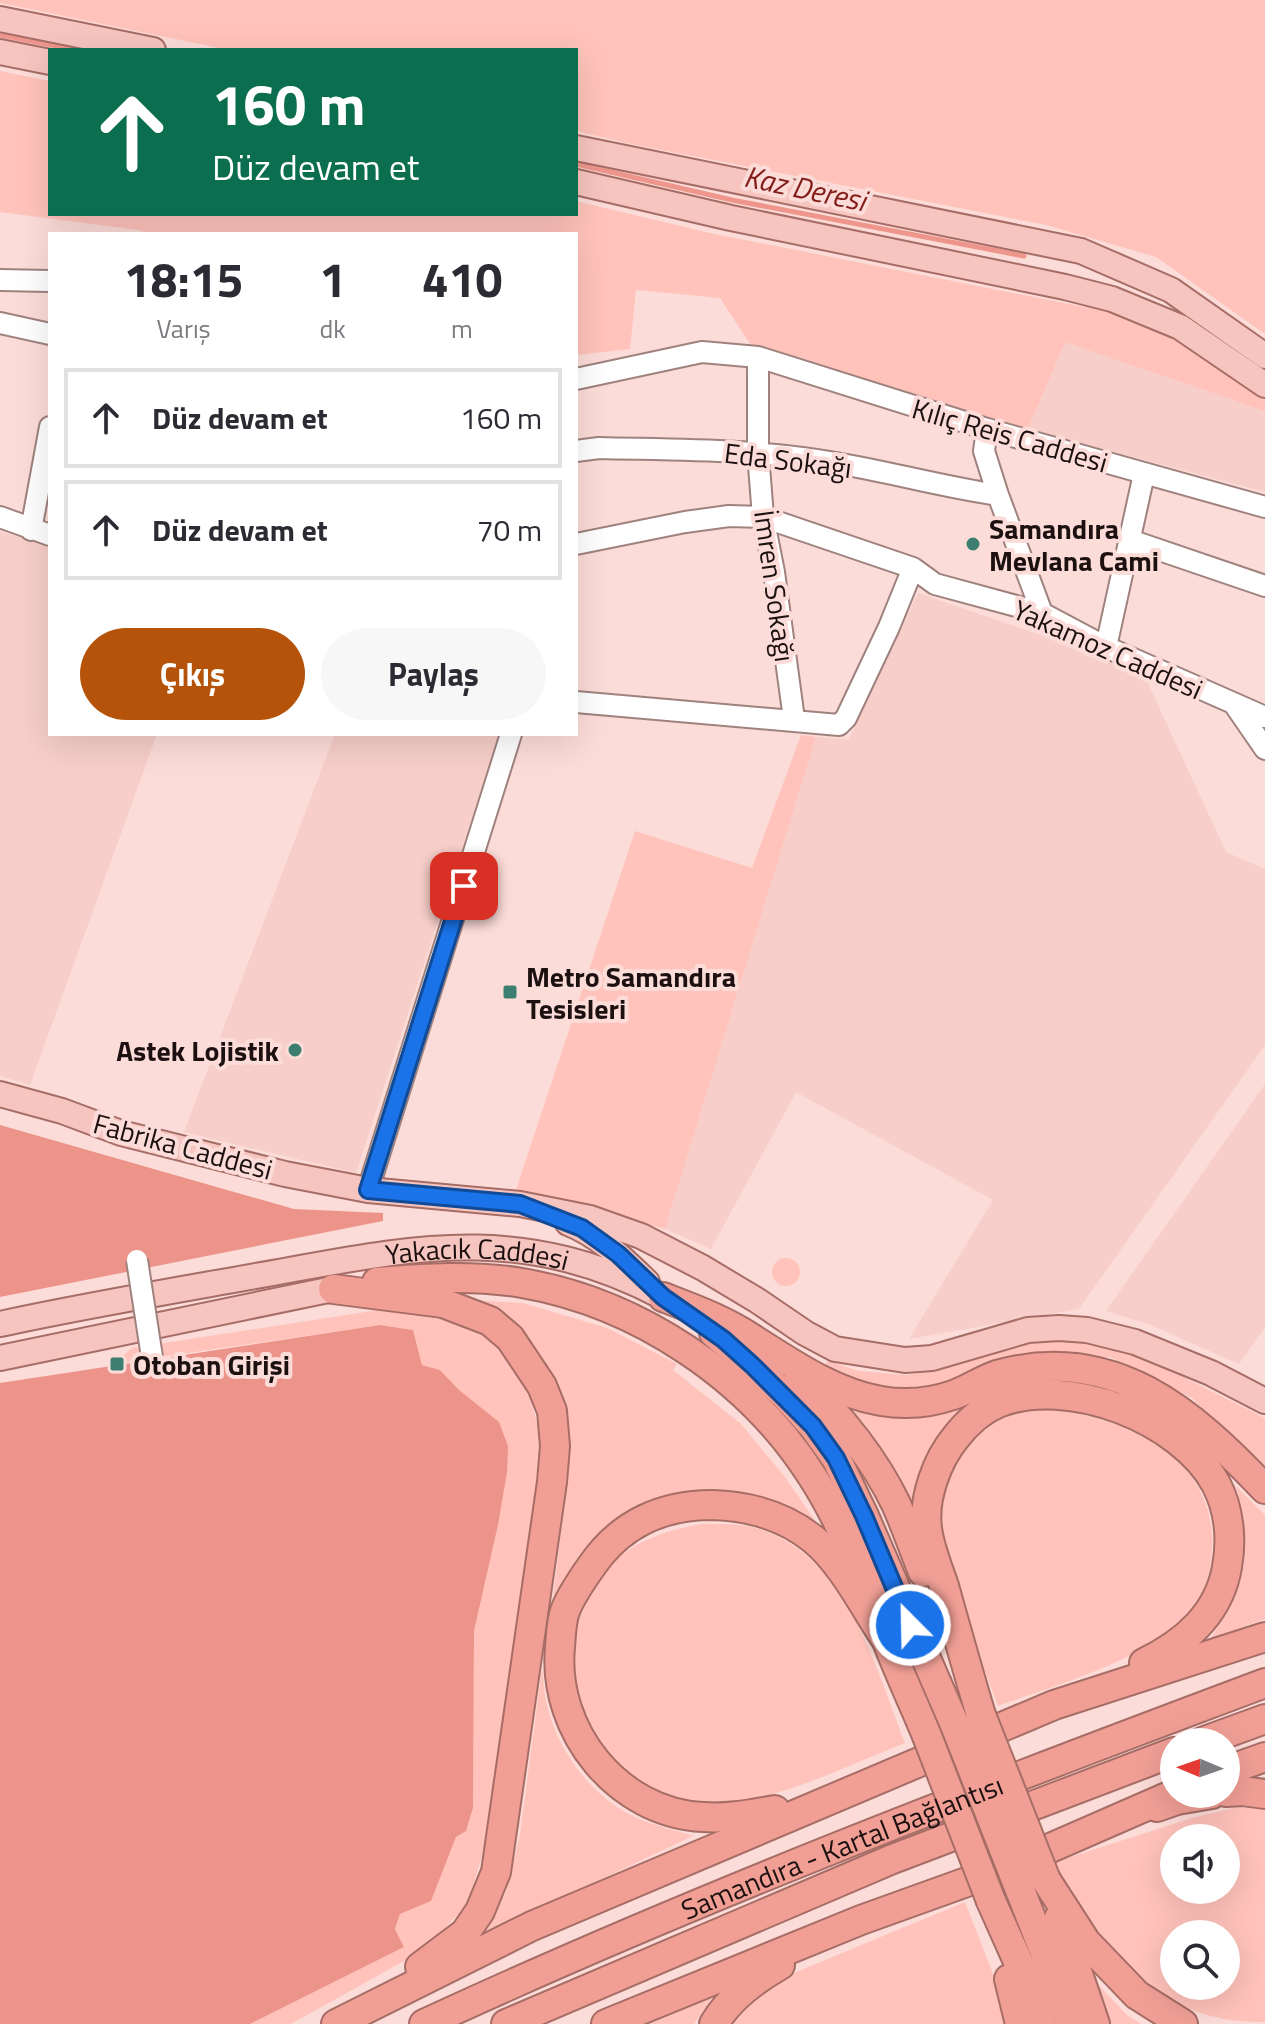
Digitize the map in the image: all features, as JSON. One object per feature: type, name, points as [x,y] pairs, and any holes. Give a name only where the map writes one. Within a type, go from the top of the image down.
[{"type":"highway","name":"Yakacık Caddesi","points":[[333,1289],[436,1278],[519,1283],[578,1296],[614,1309],[651,1328],[721,1376],[772,1422],[812,1475],[841,1527],[991,1901]]},
{"type":"highway","points":[[333,1289],[380,1297],[431,1300],[490,1321],[510,1338],[542,1386],[552,1411],[555,1446],[496,1872],[480,1911],[465,1933],[363,2009]]},
{"type":"highway","points":[[663,1297],[740,1331],[781,1360],[826,1402],[859,1442],[878,1473],[896,1504],[968,1720],[1033,1885],[1095,2024]]},
{"type":"highway","name":"Yakacık Caddesi","points":[[663,1297],[723,1339],[813,1426],[836,1458],[968,1720]]},
{"type":"highway","points":[[781,1360],[850,1392],[903,1404],[952,1396],[995,1376],[1026,1369],[1077,1368],[1102,1373],[1137,1385],[1189,1416],[1265,1489]]},
{"type":"highway","points":[[336,2024],[532,1926],[1054,1705],[1168,1651],[1199,1625],[1223,1590],[1231,1547],[1227,1512],[1216,1485],[1186,1447],[1161,1428],[1088,1399],[1028,1395],[997,1403],[969,1422],[948,1447],[930,1489],[927,1527],[968,1720]]},
{"type":"highway","points":[[842,1794],[763,1812],[703,1817],[663,1809],[640,1799],[604,1771],[587,1750],[568,1715],[559,1669],[565,1612],[585,1575],[608,1543],[630,1526],[690,1505],[721,1506],[751,1509],[778,1517],[816,1541],[835,1562],[887,1641]]},
{"type":"highway","points":[[1054,1705],[1265,1637]]},
{"type":"highway","name":"Samandıra - Kartal Bağlantısı","points":[[424,2024],[507,1986],[844,1845],[1265,1683]]},
{"type":"highway","points":[[1240,1728],[1265,1719]]},
{"type":"highway","name":"Samandıra - Kartal Bağlantısı","points":[[506,2024],[890,1860],[1160,1757]]},
{"type":"highway","points":[[1240,1766],[1265,1757]]},
{"type":"highway","points":[[1240,1791],[1265,1794]]},
{"type":"highway","points":[[606,2024],[861,1920],[1000,1870],[1160,1800]]},
{"type":"highway","points":[[1099,1827],[1160,1806]]},
{"type":"highway","points":[[1033,1885],[1070,2024]]},
{"type":"highway","points":[[1033,1885],[1137,1995],[1183,2024]]},
{"type":"highway","points":[[991,1901],[1020,2024]]},
{"type":"highway","points":[[991,1901],[1033,1995],[1041,2024]]},
{"type":"highway","points":[[714,2024],[724,2007],[762,1976],[861,1920]]},
{"type":"main road","points":[[0,19],[143,48]]},
{"type":"main road","points":[[0,52],[48,62]]},
{"type":"main road","points":[[578,148],[1081,251],[1171,290],[1265,356]]},
{"type":"main road","points":[[578,182],[1112,299],[1180,327],[1265,385]]},
{"type":"main road","name":"Fabrika Caddesi","points":[[0,1094],[62,1111],[121,1133],[285,1174],[368,1190],[520,1204]]},
{"type":"main road","points":[[520,1204],[582,1228],[618,1254],[663,1297]]},
{"type":"main road","points":[[520,1204],[572,1213],[641,1236],[703,1268],[835,1349],[905,1360],[932,1358],[1028,1330],[1087,1330],[1135,1342],[1211,1373],[1265,1401]]},
{"type":"main road","name":"Yakacık Caddesi","points":[[0,1324],[424,1248],[480,1246],[539,1252],[606,1270],[663,1297]]},
{"type":"main road","name":"Yakacık Caddesi","points":[[0,1358],[333,1289]]},
{"type":"street","points":[[0,280],[48,281]]},
{"type":"street","points":[[0,323],[48,334]]},
{"type":"street","name":"Kılıç Reis Caddesi","points":[[578,379],[702,352],[758,357],[987,429],[1265,507]]},
{"type":"street","name":"İmren Sokağı","points":[[758,357],[758,453],[763,517],[774,572],[794,719]]},
{"type":"street","points":[[987,429],[984,451],[1042,613]]},
{"type":"street","points":[[0,517],[40,532],[48,448]]},
{"type":"street","name":"Eda Sokağı","points":[[578,451],[599,448],[758,453],[836,463],[945,487],[998,495]]},
{"type":"street","points":[[1106,647],[1144,474]]},
{"type":"street","name":"Yakamoz Caddesi","points":[[578,544],[685,522],[729,516],[763,517],[913,568],[935,584],[1042,613],[1106,647],[1265,717]]},
{"type":"street","points":[[1130,540],[1265,586]]},
{"type":"street","points":[[578,702],[839,725],[846,718],[889,627],[913,568]]},
{"type":"street","points":[[1234,704],[1265,749]]},
{"type":"street","points":[[368,1190],[510,736]]},
{"type":"street","points":[[137,1260],[152,1357]]},
{"type":"shaded area","points":[[0,0],[1265,0],[1265,334],[1156,257],[1046,225],[578,131],[578,48],[219,48],[0,3]]},
{"type":"shaded area","points":[[0,71],[48,81],[48,216],[578,216],[578,201],[710,233],[1150,320],[1265,399],[1265,411],[1065,342],[1028,429],[754,350],[720,298],[636,290],[630,349],[578,355],[578,232],[145,232],[0,212]]},
{"type":"shaded area","points":[[1065,341],[1265,411],[1265,492],[1028,429]]},
{"type":"shaded area","points":[[0,532],[48,544],[48,736],[156,736],[30,1085],[0,1076]]},
{"type":"shaded area","points":[[918,593],[1073,646],[1145,677],[1226,852],[1265,869],[1265,1045],[1079,1309],[909,1339],[993,1200],[796,1092],[711,1249],[665,1229],[816,737],[849,739]]},
{"type":"shaded area","points":[[801,735],[816,737],[665,1229],[516,1190],[635,831],[752,868]]},
{"type":"shaded area","points":[[334,736],[498,736],[356,1173],[184,1132]]},
{"type":"shaded area","points":[[1265,1084],[1265,1327],[1239,1364],[1148,1324],[1106,1311]]},
{"type":"shaded area","points":[[0,1125],[294,1209],[383,1213],[383,1221],[0,1297]]},
{"type":"shaded area","points":[[786,1258],[796,1262],[800,1272],[796,1282],[786,1286],[776,1282],[772,1272],[776,1262]]},
{"type":"shaded area","points":[[474,1300],[523,1303],[607,1328],[677,1364],[673,1370],[741,1424],[785,1477],[829,1541],[751,1502],[611,1525],[587,1547],[590,1552],[551,1613],[565,1501],[568,1426]]},
{"type":"shaded area","points":[[404,1306],[476,1327],[523,1374],[542,1440],[496,1809],[467,1906],[420,1952],[291,2024],[250,2024],[404,1947],[395,1929],[400,1914],[431,1901],[456,1837],[466,1831],[473,1808],[474,1631],[498,1525],[459,1390],[440,1370],[422,1365],[413,1330],[380,1325],[113,1364],[132,1348]]},
{"type":"shaded area","points":[[380,1325],[413,1330],[422,1365],[440,1370],[459,1390],[499,1422],[508,1446],[498,1525],[474,1631],[473,1808],[466,1831],[456,1837],[431,1901],[400,1914],[395,1929],[404,1947],[250,2024],[0,2024],[0,1383]]},
{"type":"shaded area","points":[[1073,1338],[1119,1345],[1265,1418],[1265,1471],[1192,1398],[1110,1357],[1019,1354],[945,1384],[908,1395],[850,1386],[821,1370],[828,1361],[859,1371],[907,1375],[944,1369],[1016,1343]]},
{"type":"shaded area","points":[[973,1402],[914,1519],[835,1403],[872,1412],[920,1415]]},
{"type":"shaded area","points":[[1050,1409],[1108,1422],[1136,1433],[1183,1466],[1199,1489],[1210,1516],[1210,1566],[1203,1592],[1194,1608],[1150,1645],[1099,1670],[998,1706],[942,1544],[942,1496],[954,1464],[973,1437],[1001,1418],[1031,1410]]},
{"type":"shaded area","points":[[1236,1486],[1265,1515],[1265,1619],[1210,1639],[1233,1600],[1244,1566],[1244,1531]]},
{"type":"shaded area","points":[[701,1524],[739,1525],[762,1530],[791,1544],[816,1565],[837,1590],[854,1619],[905,1743],[802,1785],[746,1801],[720,1804],[696,1803],[649,1788],[628,1775],[611,1759],[596,1741],[577,1697],[570,1649],[572,1633],[598,1580],[618,1557],[652,1538]]},
{"type":"shaded area","points":[[542,1668],[552,1723],[569,1756],[593,1787],[639,1819],[693,1836],[477,1938],[506,1893],[520,1835]]},
{"type":"shaded area","points":[[1234,1808],[1265,1809],[1265,2022],[1214,2017],[1170,2000],[1240,2000],[1240,1920],[1160,1920],[1160,1993],[1128,1970],[1110,1951],[1066,1893],[1055,1862],[1160,1828],[1160,1904],[1240,1904],[1240,1824],[1173,1824]]},
{"type":"shaded area","points":[[965,1902],[1007,2010],[1009,2024],[725,2024],[755,1996],[782,1978]]},
{"type":"shaded area","points":[[1091,1977],[1127,2015],[1141,2024],[1107,2024]]},
{"type":"shaded area","points":[[713,1996],[694,2024],[646,2024]]},
{"type":"waterway","name":"Kaz Deresi","points":[[0,35],[67,48]]},
{"type":"waterway","name":"Kaz Deresi","points":[[578,164],[732,200],[1024,256]]},
{"type":"place","name":"Samandıra Mevlana Cami","points":[[973,544]]},
{"type":"place","name":"Metro Samandıra Tesisleri","points":[[510,992]]},
{"type":"place","name":"Astek Lojistik","points":[[295,1050]]},
{"type":"place","name":"Otoban Girişi","points":[[117,1364]]},
{"type":"route","points":[[464,886],[368,1190],[520,1204],[582,1228],[618,1254],[663,1297],[723,1339],[785,1395],[813,1426],[836,1458],[910,1625]]}]
